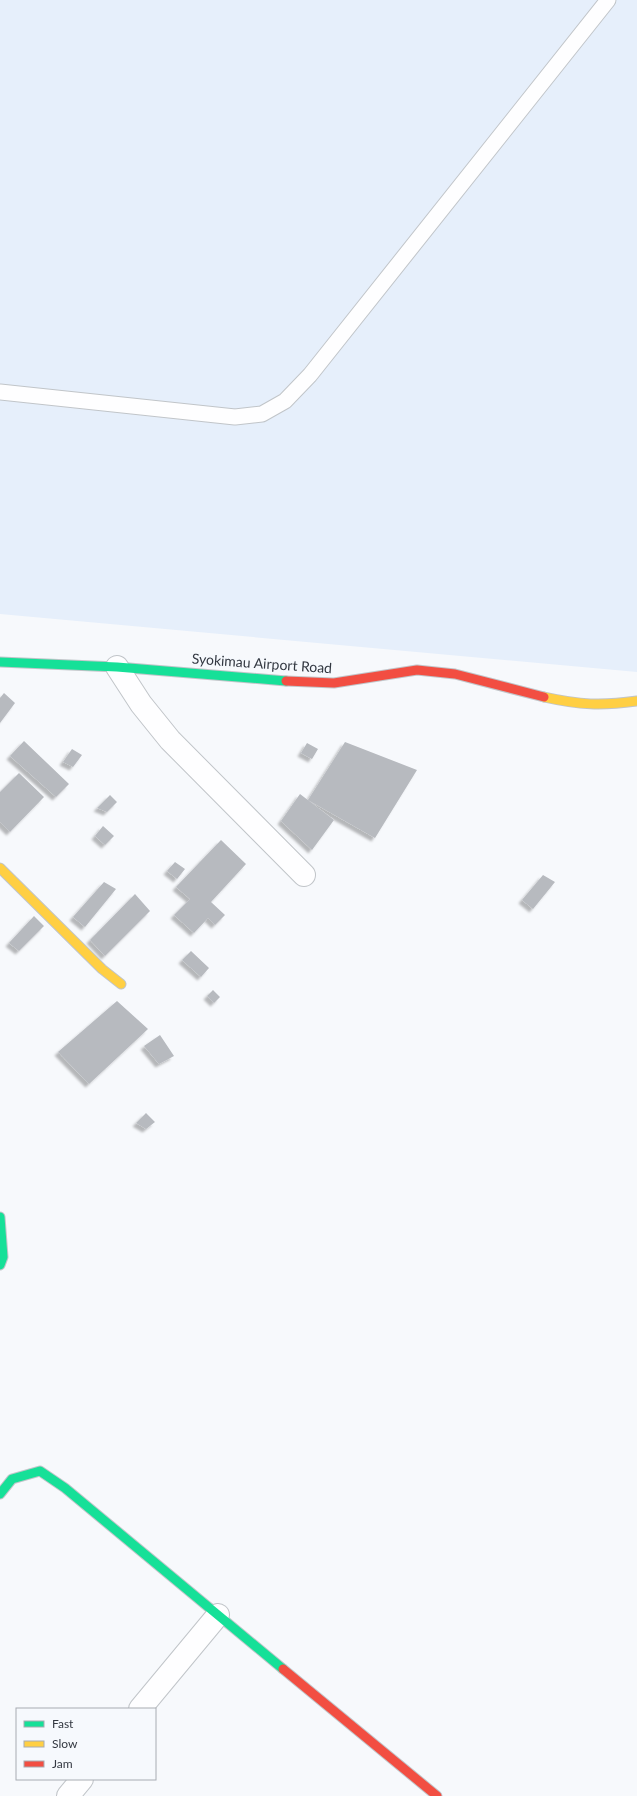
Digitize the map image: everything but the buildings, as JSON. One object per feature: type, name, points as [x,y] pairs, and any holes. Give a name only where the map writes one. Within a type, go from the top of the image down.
[{"type":"street","name":"Syokimau Airport Road","points":[[0,662],[222,675],[307,683],[334,683],[417,670],[437,671],[455,674],[544,697],[587,705],[608,705],[637,701]]},
{"type":"street","points":[[117,668],[141,704],[170,740],[304,875]]},
{"type":"street","points":[[0,868],[102,968],[121,984]]},
{"type":"street","points":[[0,1217],[3,1257],[0,1265]]},
{"type":"street","points":[[0,1494],[12,1479],[40,1471],[65,1488],[437,1796]]},
{"type":"street","points":[[141,1708],[218,1614]]},
{"type":"street","points":[[68,1796],[81,1780]]},
{"type":"lane","points":[[0,392],[235,417],[262,414],[285,401],[310,375],[608,0]]},
{"type":"shaded area","points":[[0,0],[637,0],[637,672],[0,614]]},
{"type":"traffic: fast","points":[[0,662],[117,667],[286,681]]},
{"type":"traffic: fast","points":[[0,1217],[3,1257],[0,1265]]},
{"type":"traffic: fast","points":[[0,1494],[12,1479],[40,1471],[65,1488],[283,1669]]},
{"type":"traffic: slow","points":[[544,697],[590,704],[612,704],[637,701]]},
{"type":"traffic: slow","points":[[0,868],[102,969],[121,984]]},
{"type":"traffic: jam","points":[[286,681],[334,683],[417,670],[455,674],[544,697]]},
{"type":"traffic: jam","points":[[283,1669],[437,1796]]}]
